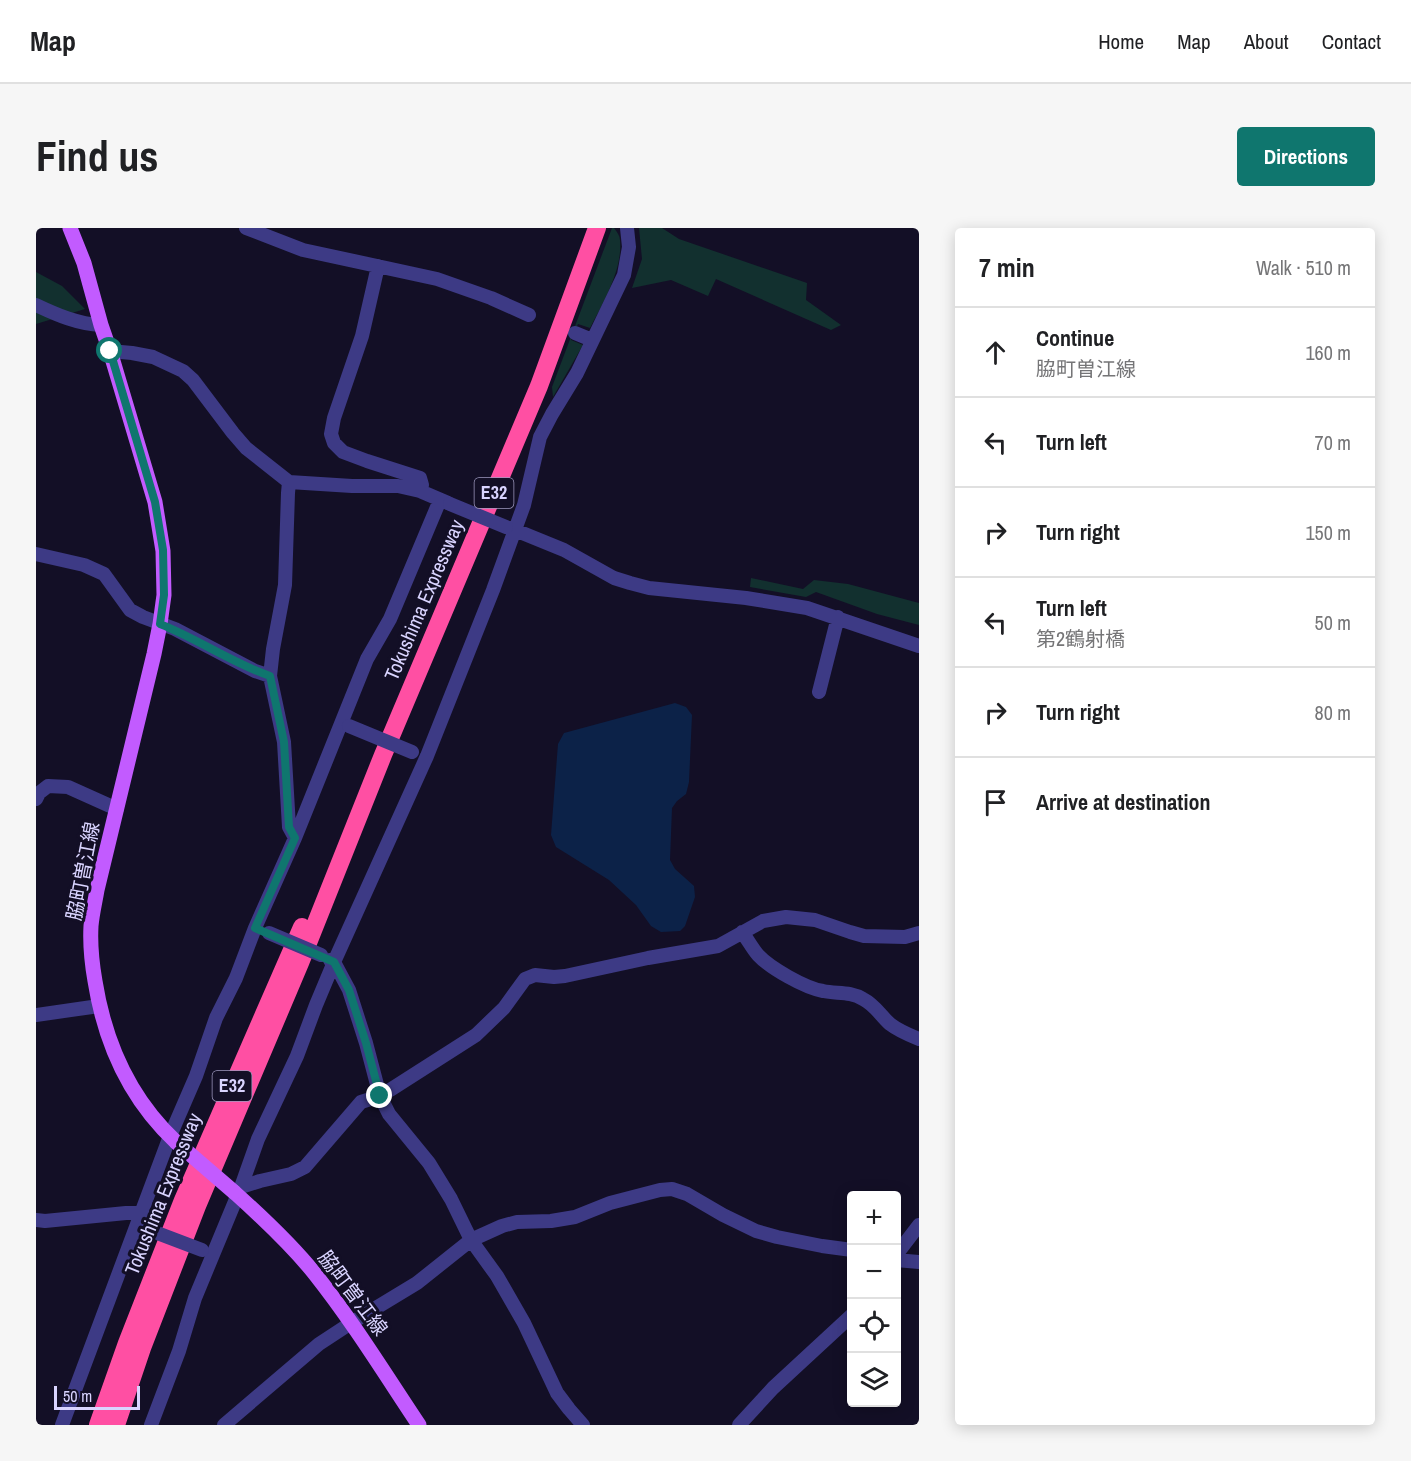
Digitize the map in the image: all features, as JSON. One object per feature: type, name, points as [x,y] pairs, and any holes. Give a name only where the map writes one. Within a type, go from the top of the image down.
[{"type":"highway","name":"Tokushima Expressway","points":[[116,1425],[142,1348],[197,1206],[300,963],[383,755],[539,386],[597,228]]},
{"type":"highway","name":"Tokushima Expressway","points":[[98,1425],[127,1343],[183,1200],[287,957],[383,755]]},
{"type":"main road","name":"脇町曽江線","points":[[70,228],[84,263],[155,502],[163,550],[164,595],[160,624],[97,890],[91,927],[92,964],[108,1040],[124,1075],[150,1115],[173,1139],[237,1191],[314,1272],[419,1425]]},
{"type":"street","points":[[246,228],[303,250],[437,279],[491,298],[529,315]]},
{"type":"street","points":[[151,1425],[179,1351],[207,1252],[237,1191],[258,1139],[297,1056],[334,962],[427,756],[511,528],[524,505],[540,437],[577,373],[624,274],[629,247],[627,228]]},
{"type":"street","points":[[378,266],[362,336],[334,418],[331,434],[334,443],[343,452],[420,478],[422,485],[420,491]]},
{"type":"street","points":[[36,305],[57,315],[88,324],[101,325]]},
{"type":"street","points":[[575,333],[592,340]]},
{"type":"street","points":[[110,351],[153,357],[183,371],[194,380],[246,448],[289,482],[398,486],[420,491],[564,550],[614,578],[630,583],[649,588],[746,598],[807,608],[919,646]]},
{"type":"street","points":[[289,482],[285,585],[270,676],[284,742],[289,827],[295,838]]},
{"type":"street","points":[[62,1425],[173,1139],[216,1018],[236,978],[255,928],[345,725],[367,659],[390,619],[445,502]]},
{"type":"street","points":[[36,554],[84,565],[104,574],[130,610],[255,671],[270,676]]},
{"type":"street","points":[[819,692],[838,617]]},
{"type":"street","points":[[345,725],[427,756]]},
{"type":"street","points":[[36,799],[39,793],[48,786],[68,787],[117,809]]},
{"type":"street","points":[[237,1191],[291,1174],[304,1167],[361,1102],[380,1096],[476,1035],[504,1008],[525,979],[535,975],[565,976],[718,946],[763,921],[786,917],[815,920],[864,936],[905,937],[919,933]]},
{"type":"street","points":[[255,928],[334,962],[349,990],[380,1096],[389,1114],[429,1163],[451,1199],[471,1240],[497,1276],[524,1323],[557,1393],[583,1425]]},
{"type":"street","points":[[742,932],[759,955],[773,968],[810,987],[822,991],[848,993],[863,999],[876,1008],[890,1024],[919,1040]]},
{"type":"street","points":[[36,1016],[99,1005]]},
{"type":"street","points":[[224,1425],[320,1344],[417,1283],[471,1240],[502,1226],[517,1222],[551,1221],[575,1216],[610,1203],[672,1189],[687,1194],[756,1231],[847,1249]]},
{"type":"street","points":[[36,1221],[126,1213],[140,1222],[207,1252]]},
{"type":"street","points":[[901,1250],[919,1225]]},
{"type":"street","points":[[901,1260],[919,1262]]},
{"type":"street","points":[[739,1425],[773,1388],[847,1320]]},
{"type":"green space","points":[[612,228],[617,232],[620,240],[615,274],[590,328],[578,324],[571,340],[583,345],[553,397],[552,387]]},
{"type":"green space","points":[[639,228],[662,228],[679,239],[807,283],[806,300],[841,325],[831,330],[716,279],[708,296],[671,280],[632,288],[642,259]]},
{"type":"green space","points":[[36,272],[62,286],[85,309],[36,324]]},
{"type":"green space","points":[[751,578],[803,589],[814,580],[848,584],[919,603],[919,625],[877,614],[816,592],[806,597],[750,587]]},
{"type":"water","points":[[675,703],[686,707],[692,715],[689,782],[686,794],[672,808],[670,860],[675,869],[694,886],[695,897],[685,926],[680,931],[661,932],[651,926],[636,905],[609,880],[556,847],[551,835],[558,744],[564,733]]},
{"type":"route","points":[[110,351],[155,502],[163,550],[164,595],[160,624],[255,671],[270,676],[284,742],[289,827],[295,838],[255,928],[334,962],[349,990],[380,1096]]}]
